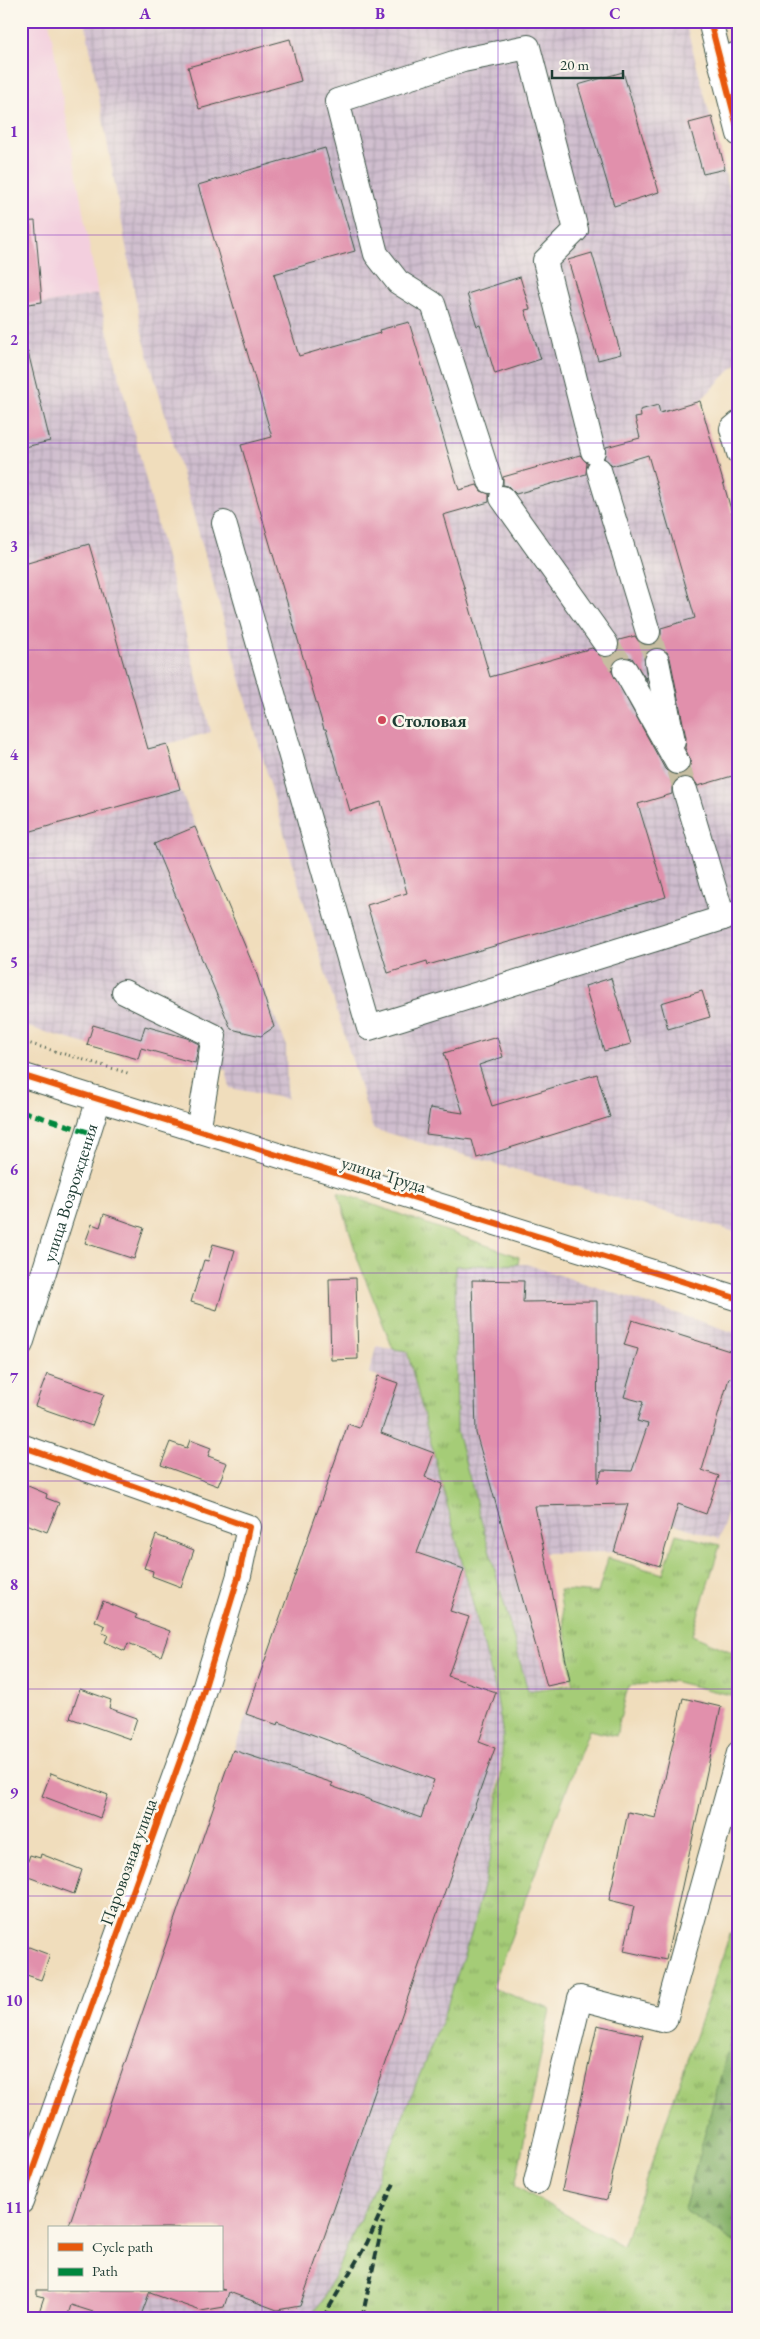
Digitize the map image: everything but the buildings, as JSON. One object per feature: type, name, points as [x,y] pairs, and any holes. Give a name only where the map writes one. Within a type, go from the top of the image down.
[{"type":"street","points":[[710,21],[730,57],[739,134]]},
{"type":"street","points":[[606,644],[496,489],[433,304],[398,282],[376,254],[337,101],[463,60],[528,47],[576,230],[544,261],[596,460],[648,632]]},
{"type":"street","points":[[739,423],[732,429],[739,454]]},
{"type":"street","points":[[224,523],[369,1028],[731,916],[685,790]]},
{"type":"street","points":[[625,670],[677,762],[657,661]]},
{"type":"street","points":[[124,992],[214,1036],[198,1131]]},
{"type":"street","name":"улица Труда","points":[[21,1075],[739,1299]]},
{"type":"street","name":"улица Возрождения","points":[[21,1344],[99,1099]]},
{"type":"street","name":"Паровозная улица","points":[[21,1446],[249,1527],[239,1575],[195,1719],[21,2202]]},
{"type":"street","points":[[536,2182],[580,1998],[665,2020],[739,1753]]},
{"type":"path","points":[[21,1041],[130,1074]]},
{"type":"shaded area","points":[[21,21],[49,21],[98,294],[21,308]]},
{"type":"shaded area","points":[[85,21],[685,21],[739,226],[739,361],[700,401],[734,520],[739,519],[739,1233],[373,1129],[302,896],[142,333]]},
{"type":"shaded area","points":[[98,294],[211,732],[167,744],[180,789],[286,1044],[287,1099],[230,1088],[226,1070],[142,1048],[138,1059],[21,1025],[21,308]]},
{"type":"shaded area","points":[[526,1264],[739,1334],[739,1478],[719,1539],[672,1523],[660,1566],[614,1552],[543,1553],[570,1681],[528,1691],[457,1432],[455,1265]]},
{"type":"shaded area","points":[[376,1347],[406,1350],[496,1692],[503,1735],[491,1853],[472,1931],[442,2020],[369,2199],[323,2300],[313,2312],[303,2318],[37,2318],[48,2286],[48,2292],[222,2292],[222,2226],[69,2226],[348,1424],[359,1428],[378,1376],[369,1373]]},
{"type":"green space","points":[[338,1192],[519,1257],[518,1264],[455,1266],[457,1432],[528,1691],[573,1684],[559,1590],[598,1593],[608,1558],[663,1574],[676,1534],[720,1545],[692,1635],[739,1655],[739,1697],[672,1681],[628,1686],[616,1736],[589,1730],[492,1988],[550,2009],[515,2186],[623,2247],[730,1934],[739,1935],[739,2318],[304,2318],[313,2312],[323,2300],[369,2199],[442,2020],[472,1931],[491,1853],[501,1774],[503,1735],[496,1692],[407,1351],[393,1349],[358,1260]]},
{"type":"green space","points":[[739,2009],[739,2245],[684,2210]]},
{"type":"tunnel","points":[[648,632],[657,661]]},
{"type":"tunnel","points":[[606,644],[625,670]]},
{"type":"tunnel","points":[[677,762],[685,790]]},
{"type":"railway","points":[[323,2318],[367,2243],[395,2181]]},
{"type":"railway","points":[[362,2318],[383,2222]]},
{"type":"marked path","points":[[21,1111],[88,1132]]},
{"type":"cycle path","points":[[710,21],[739,134]]},
{"type":"cycle path","points":[[21,1075],[739,1299]]},
{"type":"cycle path","points":[[21,1446],[249,1527],[239,1575],[195,1719],[21,2202]]},
{"type":"place","name":"Столовая","points":[[382,720]]}]
